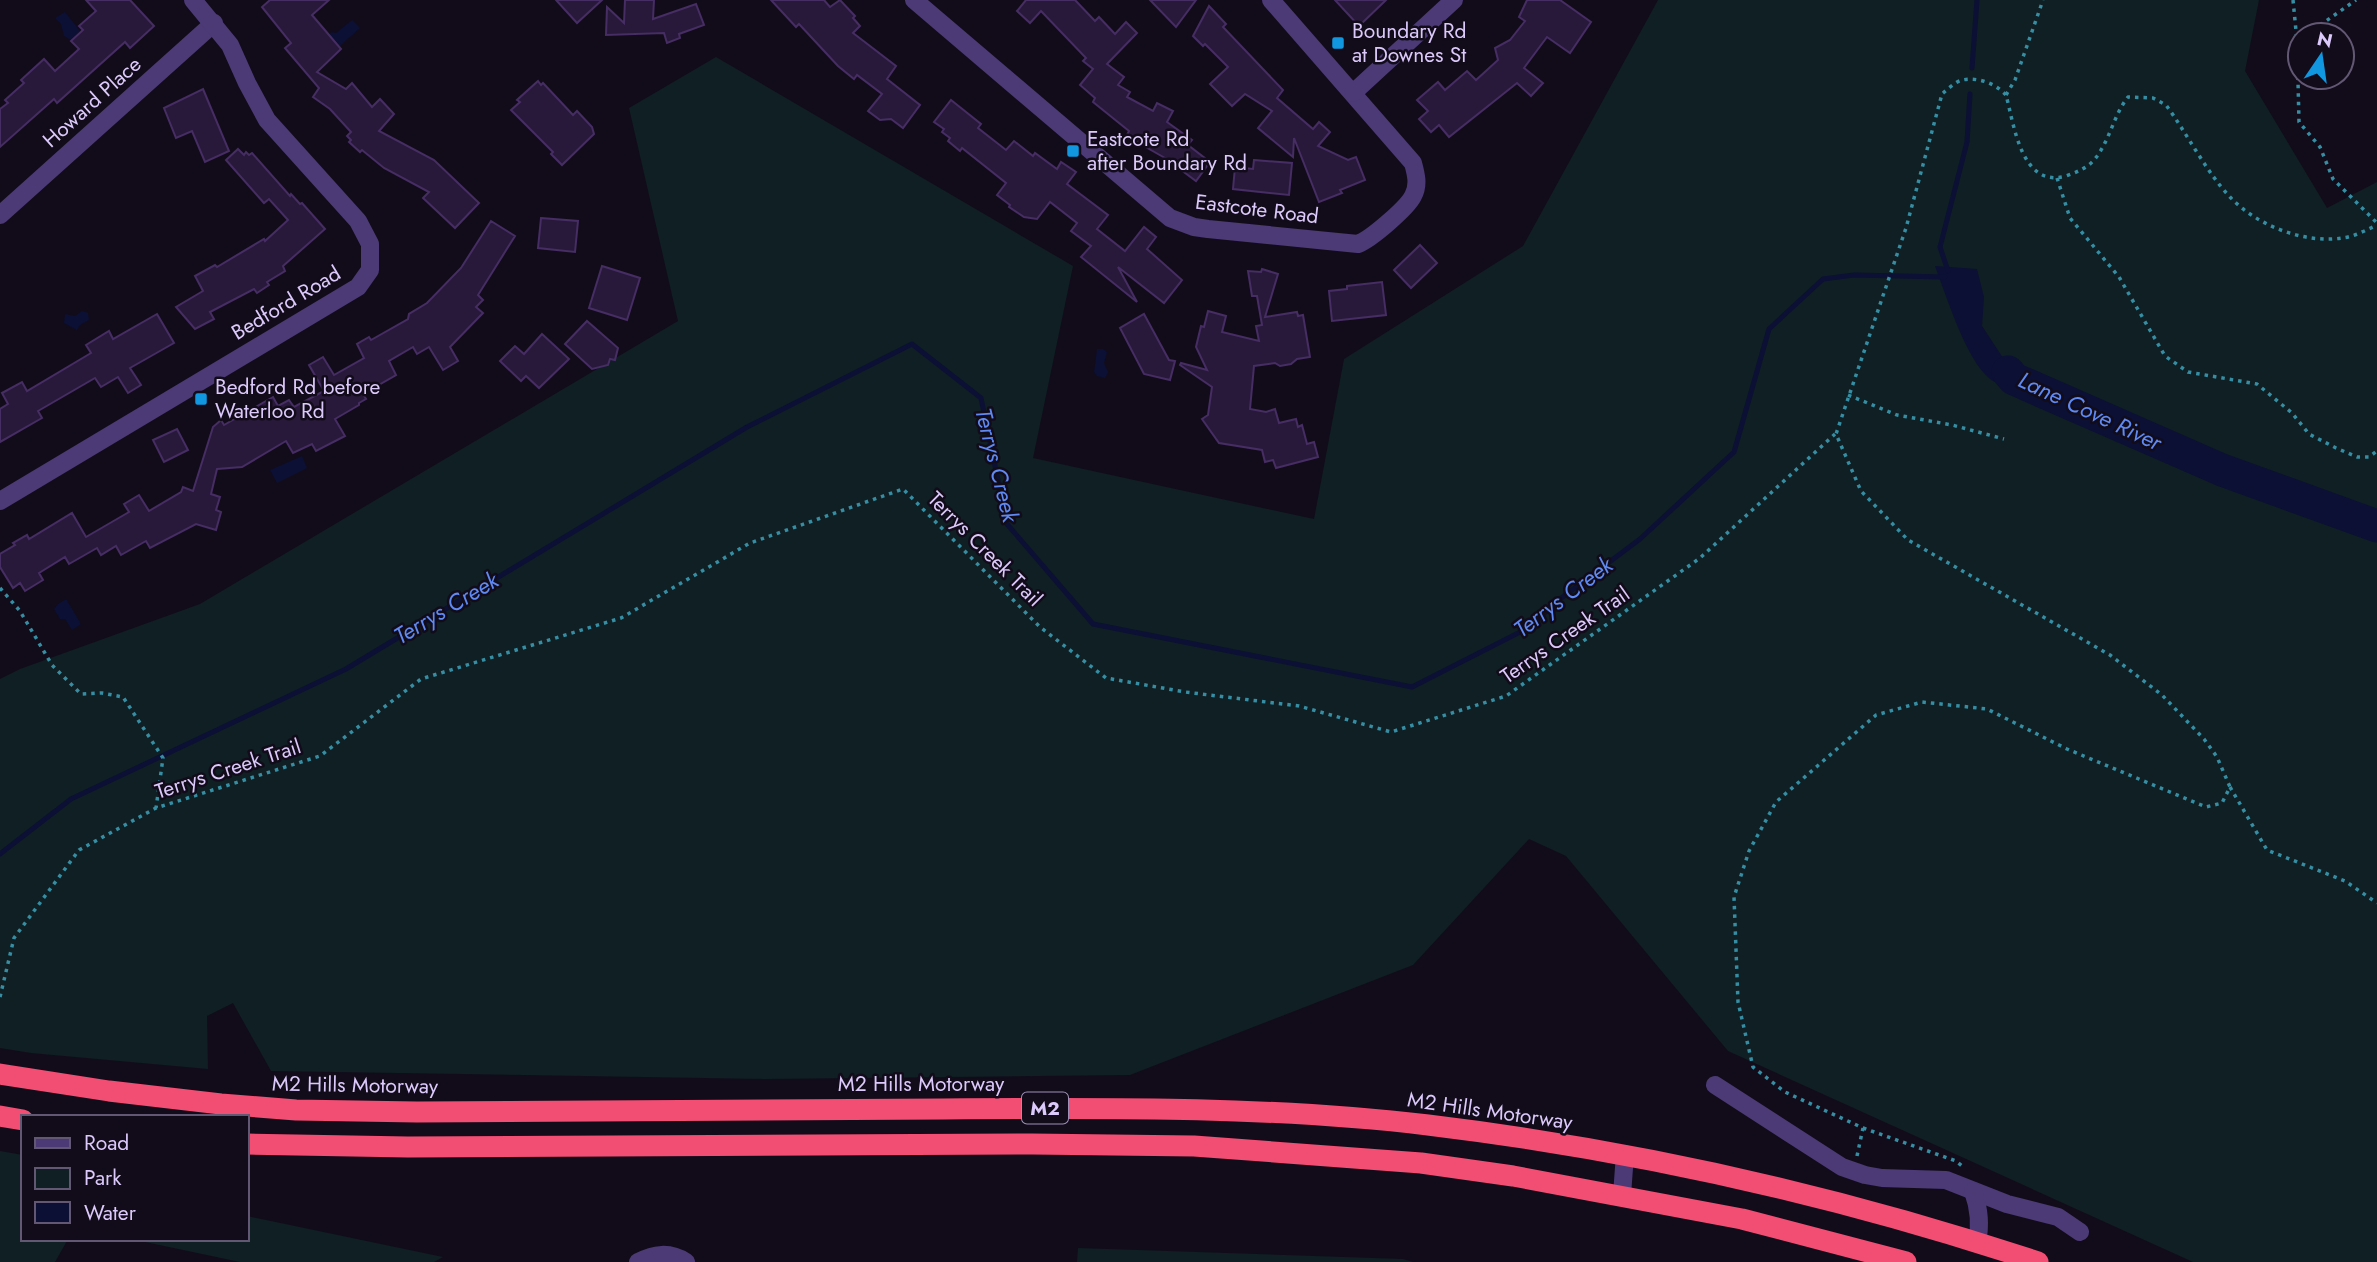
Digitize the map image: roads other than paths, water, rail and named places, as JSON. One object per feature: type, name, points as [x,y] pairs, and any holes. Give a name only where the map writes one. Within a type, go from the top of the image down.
[{"type":"highway","name":"M2 Hills Motorway","points":[[0,1074],[164,1098],[296,1110],[430,1112],[1198,1109],[1427,1125],[1625,1154],[1838,1203],[2038,1262]]},
{"type":"highway","points":[[0,1116],[21,1120]]},
{"type":"highway","name":"M2","points":[[248,1144],[395,1147],[1020,1144],[1194,1146],[1421,1163],[1622,1195],[1742,1219],[1906,1262]]},
{"type":"street","name":"Bedford Road","points":[[0,502],[358,287],[370,270],[370,244],[358,221],[267,120],[230,44],[193,0]]},
{"type":"street","name":"Eastcote Road","points":[[914,0],[1170,218],[1194,227],[1358,244],[1370,239],[1413,197],[1418,181],[1413,163],[1353,93]]},
{"type":"street","points":[[1271,0],[1353,93],[1454,0]]},
{"type":"street","name":"Howard Place","points":[[0,215],[214,23]]},
{"type":"street","points":[[1715,1085],[1842,1167],[1882,1178],[1946,1181],[2007,1204],[2058,1217],[2080,1231]]},
{"type":"street","points":[[1622,1195],[1625,1154]]},
{"type":"street","points":[[1973,1191],[1980,1230],[1977,1242]]},
{"type":"street","points":[[638,1262],[652,1256],[668,1254],[685,1262]]},
{"type":"water","points":[[65,12],[80,31],[71,40],[64,36],[61,24],[55,18]]},
{"type":"water","points":[[352,20],[360,28],[340,46],[330,35],[331,32],[336,33]]},
{"type":"water","points":[[1935,266],[1977,269],[1984,297],[1982,326],[2005,361],[2059,395],[2013,388],[1990,379],[1965,342]]},
{"type":"water","points":[[82,311],[88,313],[89,320],[77,330],[64,323],[65,314],[75,316]]},
{"type":"water","points":[[1097,349],[1107,352],[1104,363],[1108,372],[1105,378],[1094,372]]},
{"type":"water","points":[[302,456],[307,468],[277,483],[270,470]]},
{"type":"water","points":[[66,599],[81,624],[72,630],[54,609]]},
{"type":"waterway","name":"Lane Cove River","points":[[1972,68],[1977,0]]},
{"type":"waterway","name":"Lane Cove River","points":[[1948,271],[1940,247],[1967,142],[1970,94]]},
{"type":"waterway","name":"Terrys Creek","points":[[0,854],[71,799],[346,669],[747,427],[912,344],[981,398],[1007,524],[1093,624],[1412,687],[1530,627],[1556,602],[1640,539],[1734,452],[1769,329],[1823,279],[1854,275],[1945,277]]},
{"type":"waterway","name":"Lane Cove River","points":[[2008,372],[2014,379],[2222,470],[2377,526]]},
{"type":"place","name":"Boundary Rd at Downes St","points":[[1338,43]]},
{"type":"place","name":"Eastcote Rd after Boundary Rd","points":[[1073,151]]},
{"type":"place","name":"Bedford Rd before Waterloo Rd","points":[[201,399]]}]
